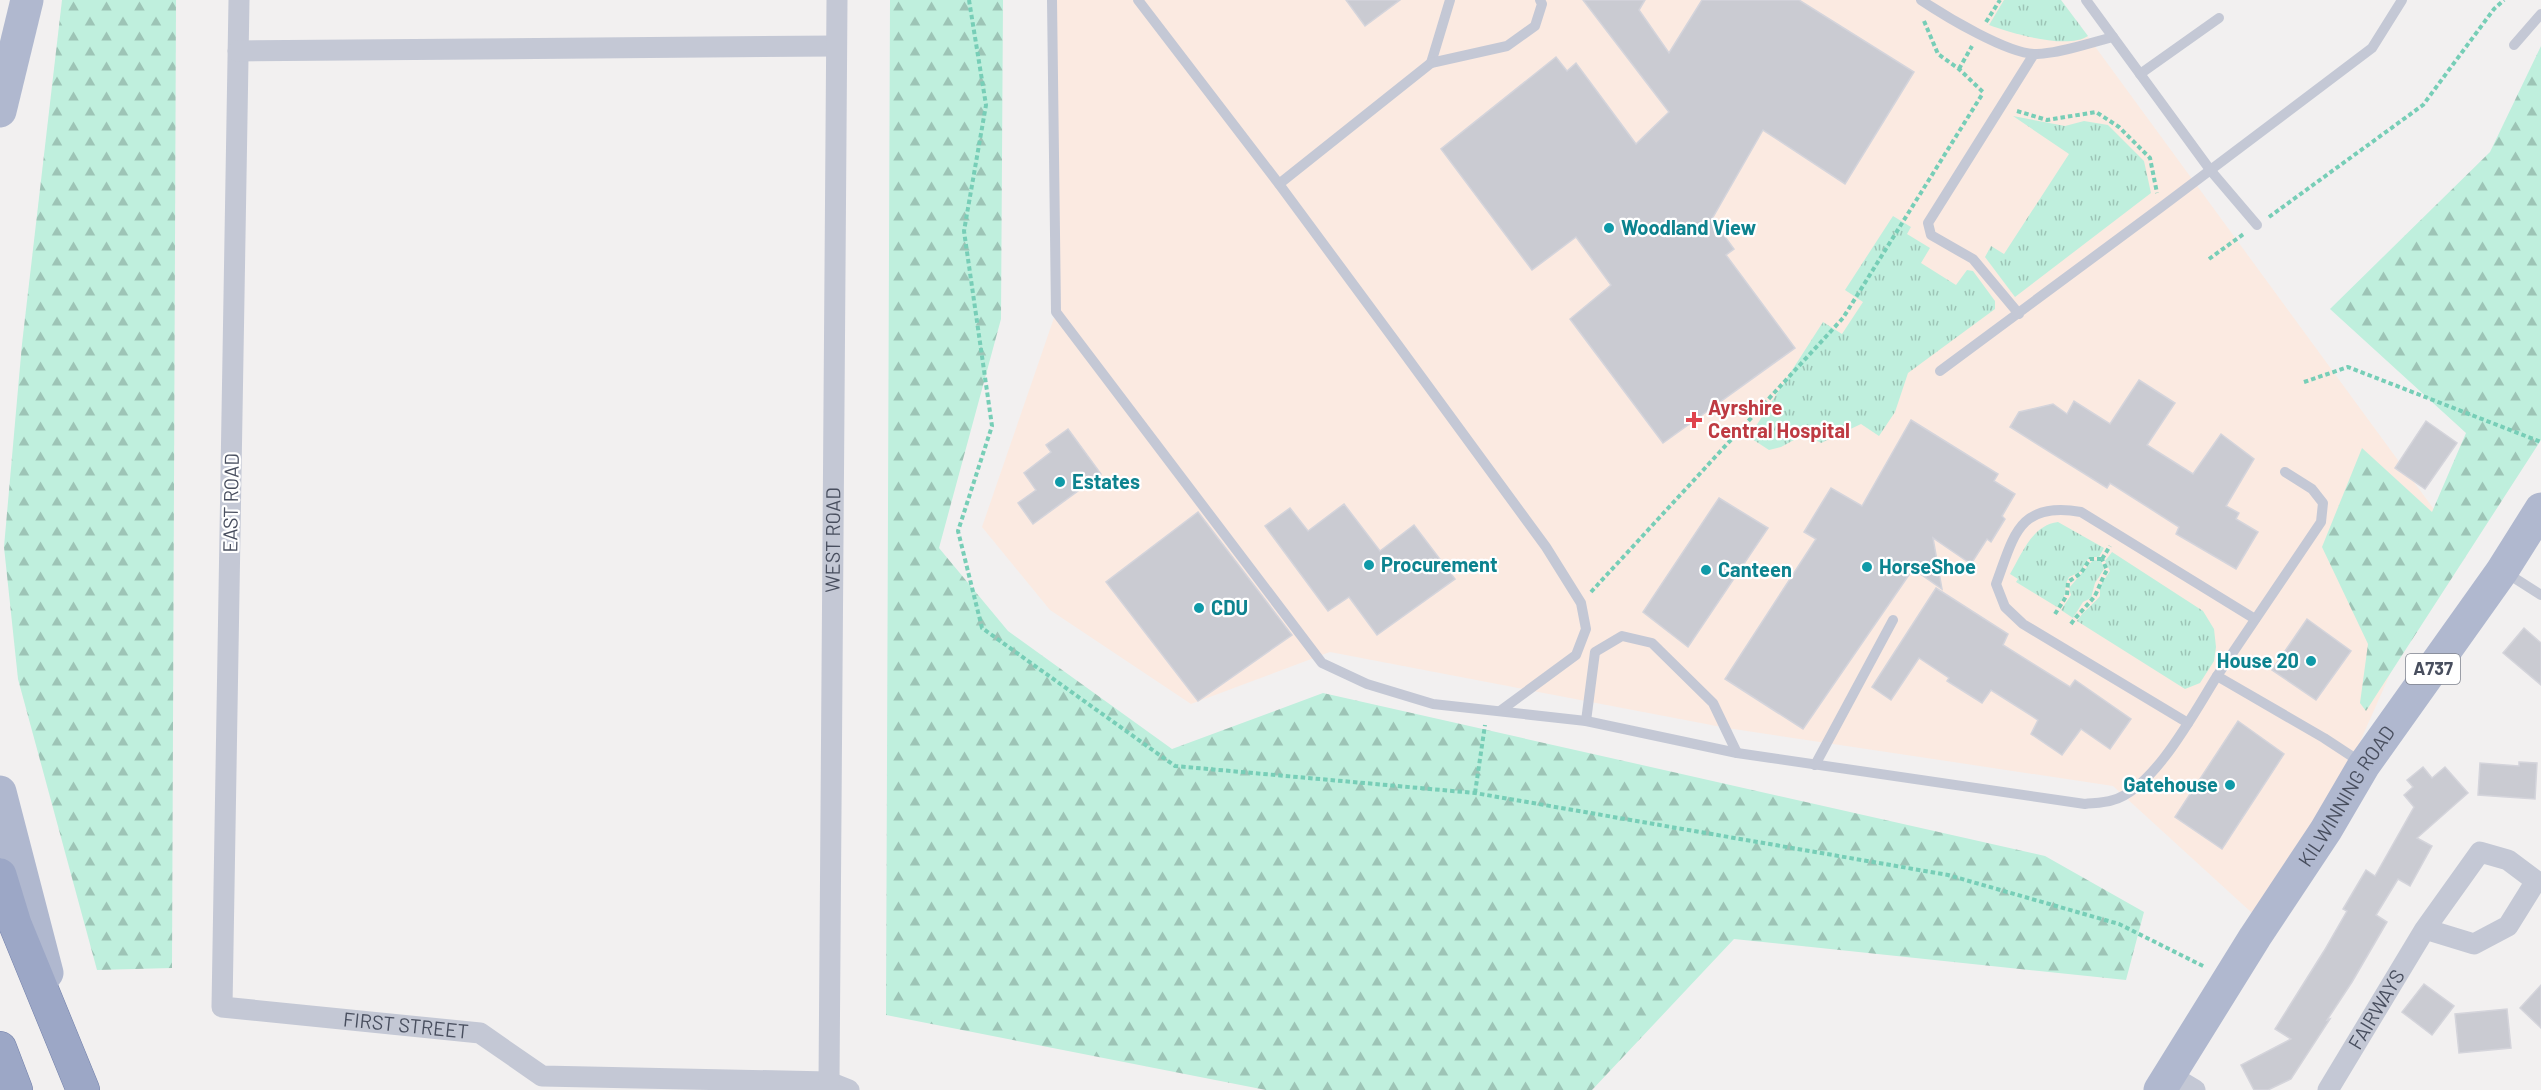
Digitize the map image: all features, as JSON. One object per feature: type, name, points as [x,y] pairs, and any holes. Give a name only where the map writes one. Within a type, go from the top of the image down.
[{"type":"highway","points":[[0,874],[15,924],[83,1090]]},
{"type":"highway","points":[[0,1048],[16,1090]]},
{"type":"main road","points":[[0,111],[27,0]]},
{"type":"main road","name":"KILWINNING ROAD","points":[[2175,1085],[2255,937],[2326,830],[2364,765],[2502,571],[2541,509]]},
{"type":"main road","points":[[0,792],[41,953],[83,1090]]},
{"type":"street","name":"EAST ROAD","points":[[222,1007],[239,0]]},
{"type":"street","name":"WEST ROAD","points":[[829,1082],[837,0]]},
{"type":"street","points":[[238,51],[836,46]]},
{"type":"street","name":"FAIRWAYS","points":[[2328,1090],[2426,929],[2480,852],[2508,860],[2536,881],[2508,926],[2474,944],[2426,929]]},
{"type":"street","name":"FIRST STREET","points":[[222,1007],[480,1033],[543,1076],[829,1082]]},
{"type":"street","points":[[829,1082],[849,1090]]},
{"type":"lane","points":[[1052,0],[1056,312],[1322,663],[1367,684],[1433,704],[1586,721],[1737,753],[2085,804],[2115,800],[2142,782],[2157,768],[2321,522],[2323,503],[2312,489],[2285,472]]},
{"type":"lane","points":[[1138,0],[1279,184],[1546,547],[1581,603],[1586,629],[1576,655],[1500,711]]},
{"type":"lane","points":[[1431,63],[1450,0]]},
{"type":"lane","points":[[1279,184],[1431,63],[1508,46],[1535,26],[1542,4],[1540,0]]},
{"type":"lane","points":[[2086,0],[2211,171],[2258,225]]},
{"type":"lane","points":[[1940,371],[2211,171],[2372,48],[2402,0]]},
{"type":"lane","points":[[1920,5],[2011,48],[2034,54],[2113,37]]},
{"type":"lane","points":[[2514,45],[2541,14]]},
{"type":"lane","points":[[2140,74],[2219,18]]},
{"type":"lane","points":[[2019,314],[1973,258],[1931,235],[1928,223],[2034,54]]},
{"type":"lane","points":[[2188,723],[2023,624],[2005,607],[1996,585],[2013,537],[2032,516],[2058,508],[2081,512],[2255,619]]},
{"type":"lane","points":[[2502,571],[2541,595]]},
{"type":"lane","points":[[1815,765],[1893,620]]},
{"type":"lane","points":[[1586,721],[1595,652],[1622,636],[1652,643],[1713,703],[1737,753]]},
{"type":"lane","points":[[2217,676],[2324,738],[2364,765]]},
{"type":"path","points":[[969,0],[986,105],[964,231],[992,426],[958,531],[982,628],[1175,766],[1475,793],[1948,875],[2119,924],[2230,980]]},
{"type":"path","points":[[2209,259],[2423,105],[2494,9],[2504,0]]},
{"type":"path","points":[[1920,5],[1938,54],[1959,69],[1983,93],[2002,106],[2047,120],[2096,112],[2119,127],[2150,158],[2160,208]]},
{"type":"path","points":[[1581,603],[1843,318],[1983,93]]},
{"type":"path","points":[[2304,382],[2348,367],[2541,442]]},
{"type":"path","points":[[2055,614],[2067,595],[2068,582],[2081,573],[2090,559],[2102,559],[2107,570],[2098,585],[2095,596],[2084,605],[2071,624]]},
{"type":"path","points":[[1475,793],[1487,710]]},
{"type":"shaded area","name":"Ayrshire Central Hospital","points":[[1057,0],[2061,0],[2452,534],[2275,934],[2113,786],[1727,728],[1330,652],[1191,704],[1050,610],[982,527],[1056,312]]},
{"type":"green space","points":[[62,0],[176,0],[172,968],[97,970],[18,679],[4,547],[22,344]]},
{"type":"green space","points":[[890,0],[1003,0],[1001,319],[939,548],[1008,631],[1172,749],[1323,693],[2045,856],[2144,912],[2126,980],[1734,939],[1592,1090],[1266,1090],[886,1015]]},
{"type":"green space","points":[[2004,0],[2061,0],[2088,36],[2079,40],[2053,41],[2024,36],[1989,25]]},
{"type":"green space","points":[[2541,46],[2541,440],[2366,711],[2360,703],[2368,644],[2322,547],[2362,448],[2432,512],[2466,433],[2330,309],[2490,152]]},
{"type":"green space","points":[[2013,116],[2065,126],[2084,121],[2108,125],[2144,161],[2151,193],[2015,297],[1985,257],[1991,246],[2004,254],[2069,154]]},
{"type":"green space","points":[[1893,216],[1911,227],[1907,234],[1930,248],[1921,263],[1956,285],[1967,270],[1973,271],[1995,301],[1995,309],[1908,373],[1895,412],[1879,436],[1861,424],[1821,443],[1805,434],[1781,447],[1769,450],[1749,437],[1823,322],[1842,334],[1863,302],[1845,290]]},
{"type":"green space","points":[[2058,522],[2104,548],[2099,557],[2089,557],[2080,572],[2069,577],[2065,594],[2057,607],[2016,582],[2018,579],[2010,574],[2035,534],[2049,524]]},
{"type":"green space","points":[[2112,552],[2203,611],[2214,629],[2216,647],[2214,661],[2200,683],[2185,689],[2077,621],[2100,596],[2100,586],[2110,571],[2105,561]]},
{"type":"green space","points":[[2093,560],[2101,561],[2104,569],[2095,583],[2091,598],[2083,602],[2073,618],[2061,610],[2071,595],[2069,588]]},
{"type":"building","points":[[1346,0],[1400,0],[1365,26]]},
{"type":"building","name":"Woodland View","points":[[1583,0],[1645,0],[1639,10],[1669,53],[1702,0],[1799,0],[1914,72],[1845,184],[1763,130],[1712,219],[1734,249],[1726,255],[1795,348],[1663,443],[1570,319],[1611,285],[1576,237],[1532,270],[1441,149],[1556,57],[1567,71],[1576,63],[1636,144],[1669,112]]},
{"type":"building","points":[[2139,380],[2175,403],[2147,445],[2193,474],[2221,434],[2254,459],[2226,506],[2239,513],[2236,519],[2258,532],[2236,569],[2176,534],[2179,527],[2110,483],[2107,488],[2010,427],[2019,412],[2053,404],[2067,414],[2074,401],[2110,424]]},
{"type":"building","points":[[1911,420],[1998,474],[1994,481],[2015,494],[2002,516],[2005,519],[1991,542],[1987,539],[1971,564],[1933,538],[1942,589],[1913,569],[1803,729],[1725,679],[1816,539],[1804,532],[1831,488],[1862,506]]},
{"type":"building","points":[[2426,421],[2457,443],[2425,489],[2395,468]]},
{"type":"building","name":"Estates","points":[[1068,429],[1101,474],[1033,524],[1018,503],[1036,490],[1024,473],[1051,452],[1046,445]]},
{"type":"building","name":"Canteen","points":[[1719,498],[1768,528],[1688,647],[1643,612]]},
{"type":"building","name":"Procurement","points":[[1344,504],[1380,551],[1414,525],[1455,579],[1377,635],[1349,597],[1328,611],[1265,526],[1290,508],[1308,531]]},
{"type":"building","name":"CDU","points":[[1198,512],[1292,635],[1198,701],[1106,582]]},
{"type":"building","points":[[1936,588],[2008,634],[2003,645],[2070,687],[2075,680],[2131,719],[2110,749],[2081,729],[2062,755],[2031,734],[2038,720],[1991,690],[1982,703],[1947,681],[1949,678],[1919,658],[1891,700],[1872,687]]},
{"type":"building","name":"House 20","points":[[2307,619],[2351,651],[2316,700],[2272,670]]},
{"type":"building","points":[[2524,628],[2541,643],[2541,685],[2503,653]]},
{"type":"building","name":"Gatehouse","points":[[2238,721],[2284,754],[2222,849],[2175,817]]},
{"type":"building","points":[[2519,762],[2537,763],[2535,799],[2478,795],[2480,763],[2519,766]]},
{"type":"building","points":[[2423,767],[2432,778],[2445,767],[2468,793],[2417,838],[2432,846],[2410,886],[2398,879],[2376,915],[2387,922],[2327,1020],[2330,1019],[2291,1079],[2268,1090],[2254,1090],[2241,1065],[2291,1039],[2275,1029],[2347,911],[2343,909],[2366,870],[2375,876],[2414,807],[2404,795],[2413,787],[2407,780]]},
{"type":"building","points":[[2424,984],[2454,1006],[2432,1035],[2402,1012]]},
{"type":"building","points":[[2541,985],[2541,1028],[2520,1008]]},
{"type":"building","points":[[2507,1009],[2511,1048],[2459,1053],[2455,1014]]},
{"type":"place","name":"Woodland View","points":[[1609,228]]},
{"type":"place","name":"Ayrshire Central Hospital","points":[[1694,420]]},
{"type":"place","name":"Estates","points":[[1060,482]]},
{"type":"place","name":"Procurement","points":[[1369,565]]},
{"type":"place","name":"HorseShoe","points":[[1867,567]]},
{"type":"place","name":"Canteen","points":[[1706,570]]},
{"type":"place","name":"CDU","points":[[1199,608]]},
{"type":"place","name":"House 20","points":[[2311,661]]},
{"type":"place","name":"Gatehouse","points":[[2230,785]]}]
